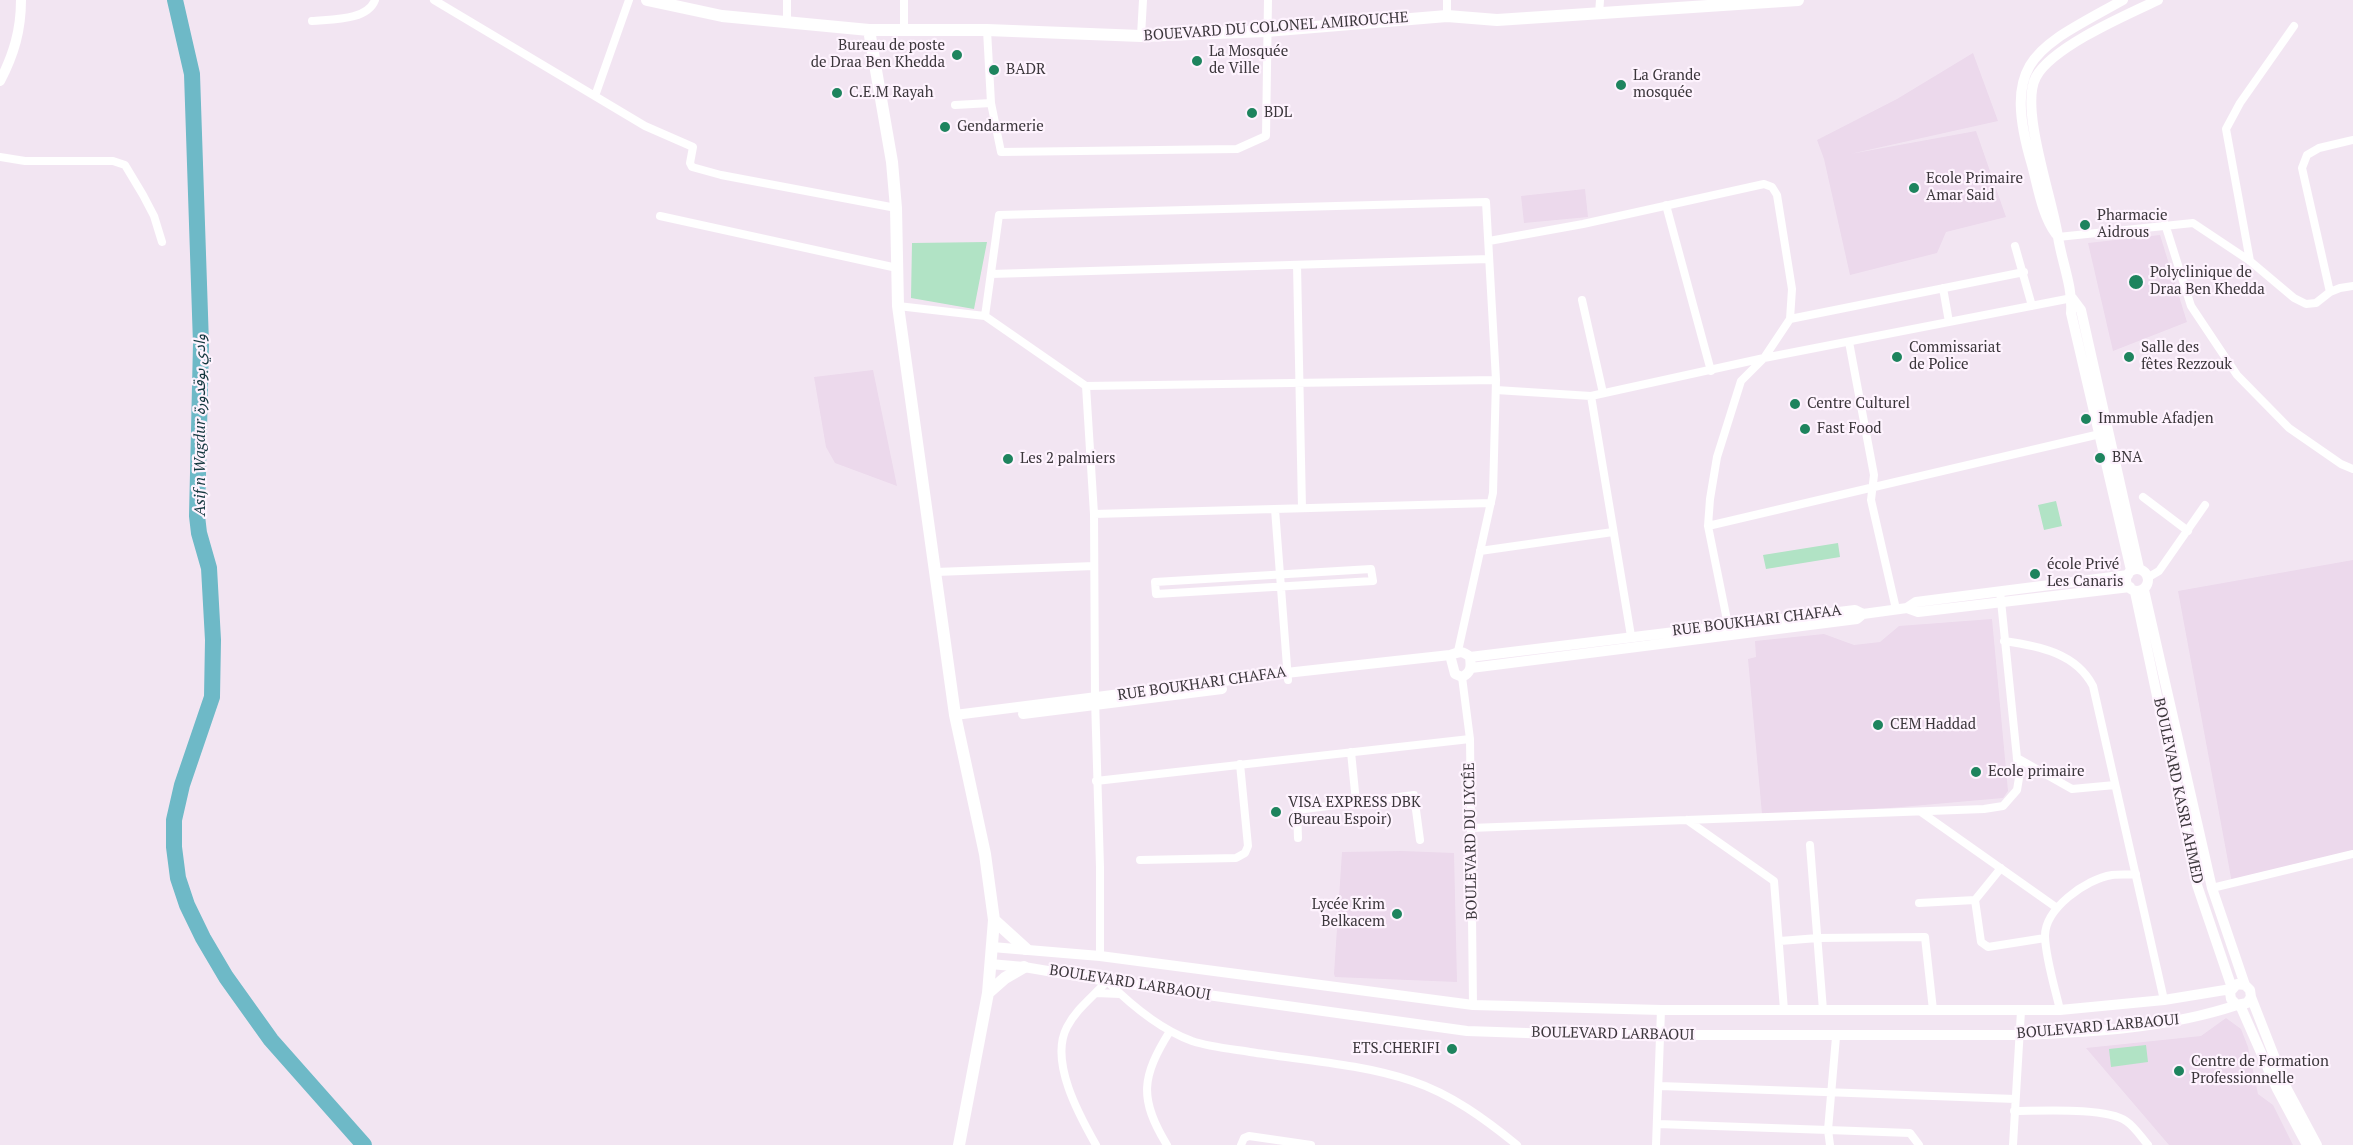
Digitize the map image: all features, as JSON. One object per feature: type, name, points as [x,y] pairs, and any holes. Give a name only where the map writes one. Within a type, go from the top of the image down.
[{"type":"main road","points":[[0,81],[17,42],[21,0]]},
{"type":"main road","name":"BOUEVARD DU COLONEL AMIROUCHE","points":[[647,0],[722,16],[869,30],[987,30],[1141,36],[1266,31],[1447,16],[1497,20],[1798,0]]},
{"type":"main road","points":[[2133,571],[2071,313],[2072,298],[2055,214],[2034,129],[2031,102],[2033,84],[2041,69],[2055,57],[2123,16],[2158,0]]},
{"type":"main road","points":[[2058,237],[2047,218],[2024,137],[2019,107],[2021,87],[2032,60],[2057,38],[2118,1],[2123,16]]},
{"type":"main road","points":[[869,30],[892,162],[896,208],[898,306],[956,718],[985,854],[994,920],[987,993],[959,1145]]},
{"type":"main road","points":[[2072,298],[2081,310],[2133,571],[2127,581],[2137,590]]},
{"type":"main road","points":[[1902,609],[1916,602],[2137,590],[2147,578],[2133,571],[2000,597]]},
{"type":"main road","name":"BOULEVARD KASRI AHMED","points":[[2137,590],[2212,888],[2245,985]]},
{"type":"main road","name":"BOULEVARD KASRI AHMED","points":[[2137,590],[2198,885],[2232,988]]},
{"type":"main road","name":"RUE BOUKHARI CHAFAA","points":[[1470,662],[1631,636],[1857,619],[1863,614],[1902,609]]},
{"type":"main road","name":"RUE BOUKHARI CHAFAA","points":[[1470,662],[1729,630]]},
{"type":"main road","points":[[1453,656],[1470,662],[1468,674],[1462,676],[1455,674],[1453,656]]},
{"type":"main road","name":"RUE BOUKHARI CHAFAA","points":[[956,718],[1095,703],[1453,656]]},
{"type":"main road","points":[[987,993],[1005,978],[1024,967],[1026,949],[994,920]]},
{"type":"main road","name":"BOULEVARD LARBAOUI","points":[[992,946],[1100,956],[1473,1005],[1661,1010],[2021,1011],[2060,1010],[2164,1000],[2232,988]]},
{"type":"main road","name":"BOULEVARD LARBAOUI","points":[[990,964],[1467,1031],[1661,1036],[2021,1035],[2172,1022],[2239,1005]]},
{"type":"main road","points":[[2307,1145],[2277,1089],[2239,1005],[2231,999],[2232,988],[2237,984],[2245,985],[2250,990],[2288,1089],[2317,1145]]},
{"type":"main road","points":[[2239,1005],[2247,1003],[2251,997]]},
{"type":"street","points":[[312,21],[341,18],[365,12],[373,6],[375,0]]},
{"type":"street","points":[[434,0],[645,126],[693,147],[690,163],[692,167],[896,208]]},
{"type":"street","points":[[595,96],[629,0]]},
{"type":"street","points":[[786,23],[787,0]]},
{"type":"street","points":[[904,0],[904,30]]},
{"type":"street","points":[[1141,36],[1143,0]]},
{"type":"street","points":[[987,30],[991,102],[1001,153],[1237,149],[1266,136],[1268,0]]},
{"type":"street","points":[[1447,0],[1447,16]]},
{"type":"street","points":[[1599,14],[1600,0]]},
{"type":"street","points":[[2250,261],[2226,129],[2240,103],[2294,26]]},
{"type":"street","points":[[955,105],[991,102]]},
{"type":"street","points":[[2330,292],[2302,168],[2307,155],[2319,148],[2353,140]]},
{"type":"street","points":[[0,156],[25,161],[113,161],[125,165],[154,216],[162,242]]},
{"type":"street","points":[[1489,241],[1583,224],[1764,184],[1772,187],[1777,195],[1792,289],[1790,319],[1764,358],[1741,381],[1717,457],[1708,526],[1729,630]]},
{"type":"street","points":[[985,316],[999,215],[1486,202],[1496,380],[1493,493],[1453,656]]},
{"type":"street","points":[[1666,205],[1711,371]]},
{"type":"street","points":[[660,216],[897,268]]},
{"type":"street","points":[[2058,237],[2165,224],[2193,223],[2250,261],[2294,298],[2306,304],[2316,303],[2330,292],[2353,286]]},
{"type":"street","points":[[2165,224],[2191,306],[2236,375],[2289,428],[2341,465],[2353,469]]},
{"type":"street","points":[[2015,246],[2032,306]]},
{"type":"street","points":[[991,274],[1490,260]]},
{"type":"street","points":[[1297,265],[1302,508]]},
{"type":"street","points":[[1790,319],[2024,272]]},
{"type":"street","points":[[1943,288],[1949,322]]},
{"type":"street","points":[[1496,390],[1591,396],[1764,358],[2072,298]]},
{"type":"street","points":[[1582,300],[1604,393]]},
{"type":"street","points":[[898,306],[985,316],[1086,386],[1496,380]]},
{"type":"street","points":[[1849,342],[1874,476],[1871,500],[1902,609]]},
{"type":"street","points":[[1086,386],[1094,514],[1100,956]]},
{"type":"street","points":[[1591,396],[1631,636]]},
{"type":"street","points":[[1708,526],[2100,434]]},
{"type":"street","points":[[2143,497],[2188,531]]},
{"type":"street","points":[[1094,514],[1491,503]]},
{"type":"street","points":[[2147,578],[2159,572],[2205,505]]},
{"type":"street","points":[[1275,509],[1287,676]]},
{"type":"street","points":[[1480,551],[1613,532]]},
{"type":"street","points":[[936,572],[1094,566]]},
{"type":"street","points":[[1371,569],[1372,581],[1280,586],[1156,594],[1155,582],[1371,569]]},
{"type":"street","points":[[1470,828],[1920,812],[2003,806],[2017,790],[2019,778],[2000,597]]},
{"type":"street","points":[[2004,641],[2060,654],[2086,673],[2093,686],[2164,1000]]},
{"type":"street","name":"BOULEVARD DU LYCÉE","points":[[1462,676],[1470,739],[1473,1005]]},
{"type":"street","points":[[1096,781],[1470,739]]},
{"type":"street","points":[[1352,752],[1356,802]]},
{"type":"street","points":[[2017,758],[2072,789],[2115,786]]},
{"type":"street","points":[[1140,860],[1236,858],[1245,853],[1248,846],[1240,765]]},
{"type":"street","points":[[1298,838],[1298,810],[1414,795],[1420,840]]},
{"type":"street","points":[[1920,812],[2057,908]]},
{"type":"street","points":[[1687,820],[1774,881],[1784,1010]]},
{"type":"street","points":[[1810,845],[1823,1010]]},
{"type":"street","points":[[2212,888],[2353,854]]},
{"type":"street","points":[[2001,868],[1975,900],[1981,942],[1988,946],[2045,938]]},
{"type":"street","points":[[2060,1010],[2045,938],[2046,922],[2057,908],[2083,886],[2111,875],[2136,874]]},
{"type":"street","points":[[1919,903],[1975,900]]},
{"type":"street","points":[[1780,941],[1818,938],[1925,937],[1933,1010]]},
{"type":"street","points":[[1096,1145],[1080,1116],[1063,1072],[1062,1052],[1066,1029],[1077,1011],[1107,981],[1120,994],[1170,1031],[1193,1041],[1413,1081],[1459,1103],[1517,1145]]},
{"type":"street","points":[[1096,993],[1120,994]]},
{"type":"street","points":[[1656,1145],[1660,1086],[1661,1010]]},
{"type":"street","points":[[2013,1145],[2021,1011]]},
{"type":"street","points":[[1167,1145],[1149,1107],[1146,1086],[1148,1072],[1155,1055],[1170,1031]]},
{"type":"street","points":[[1830,1145],[1828,1130],[1836,1037]]},
{"type":"street","points":[[1660,1086],[2015,1100]]},
{"type":"street","points":[[2014,1111],[2097,1113],[2117,1116],[2132,1126],[2148,1145]]},
{"type":"street","points":[[1658,1124],[1910,1133],[1919,1145]]},
{"type":"street","points":[[1241,1145],[1244,1138],[1249,1136],[1311,1145]]},
{"type":"shaded area","name":"Ecole Primaire Amar Said","points":[[1973,53],[1998,121],[1850,154],[1976,131],[2006,217],[1946,232],[1937,253],[1850,275],[1824,159],[1817,140],[1897,99]]},
{"type":"shaded area","points":[[1585,189],[1588,217],[1524,223],[1521,196]]},
{"type":"shaded area","name":"Polyclinique de Draa Ben Khedda","points":[[2160,235],[2187,322],[2113,351],[2088,243]]},
{"type":"shaded area","points":[[873,370],[897,486],[835,463],[826,447],[814,377]]},
{"type":"shaded area","points":[[2353,560],[2353,854],[2232,883],[2178,591]]},
{"type":"shaded area","name":"CEM Haddad","points":[[1992,619],[2008,791],[2003,798],[1890,808],[1762,814],[1748,659],[1756,657],[1755,641],[1824,634],[1854,645],[1880,642],[1899,626]]},
{"type":"shaded area","name":"Lycée Krim Belkacem","points":[[1342,852],[1454,853],[1457,982],[1335,977]]},
{"type":"shaded area","name":"Centre de Formation Professionnelle","points":[[2226,1018],[2241,1029],[2248,1047],[2258,1094],[2273,1105],[2293,1145],[2169,1145],[2086,1048],[2201,1036]]},
{"type":"green space","points":[[987,242],[974,309],[911,298],[912,243]]},
{"type":"green space","points":[[2056,501],[2062,526],[2044,530],[2038,505]]},
{"type":"green space","points":[[1838,543],[1840,557],[1766,569],[1763,555]]},
{"type":"green space","points":[[2146,1045],[2148,1062],[2111,1067],[2109,1049]]},
{"type":"waterway","name":"Asif n Wagdur وادي بوقدورة","points":[[175,0],[192,74],[201,344],[197,516],[199,533],[209,568],[213,640],[212,697],[182,785],[174,820],[174,847],[178,878],[187,905],[226,977],[271,1040],[364,1145]]},
{"type":"place","name":"Bureau de poste de Draa Ben Khedda","points":[[957,55]]},
{"type":"place","name":"La Mosquée de Ville","points":[[1197,61]]},
{"type":"place","name":"BADR","points":[[994,70]]},
{"type":"place","name":"La Grande mosquée","points":[[1621,85]]},
{"type":"place","name":"C.E.M Rayah","points":[[837,93]]},
{"type":"place","name":"BDL","points":[[1252,113]]},
{"type":"place","name":"Gendarmerie","points":[[945,127]]},
{"type":"place","name":"Ecole Primaire Amar Said","points":[[1914,188]]},
{"type":"place","name":"Pharmacie Aidrous","points":[[2085,225]]},
{"type":"place","name":"Polyclinique de Draa Ben Khedda","points":[[2136,282]]},
{"type":"place","name":"Commissariat de Police","points":[[1897,357]]},
{"type":"place","name":"Salle des fêtes Rezzouk","points":[[2129,357]]},
{"type":"place","name":"Centre Culturel","points":[[1795,404]]},
{"type":"place","name":"Immuble Afadjen","points":[[2086,419]]},
{"type":"place","name":"Fast Food","points":[[1805,429]]},
{"type":"place","name":"BNA","points":[[2100,458]]},
{"type":"place","name":"Les 2 palmiers","points":[[1008,459]]},
{"type":"place","name":"école Privé Les Canaris","points":[[2035,574]]},
{"type":"place","name":"CEM Haddad","points":[[1878,725]]},
{"type":"place","name":"Ecole primaire","points":[[1976,772]]},
{"type":"place","name":"VISA EXPRESS DBK (Bureau Espoir)","points":[[1276,812]]},
{"type":"place","name":"Lycée Krim Belkacem","points":[[1397,914]]},
{"type":"place","name":"ETS.CHERIFI","points":[[1452,1049]]},
{"type":"place","name":"Centre de Formation Professionnelle","points":[[2179,1071]]}]
